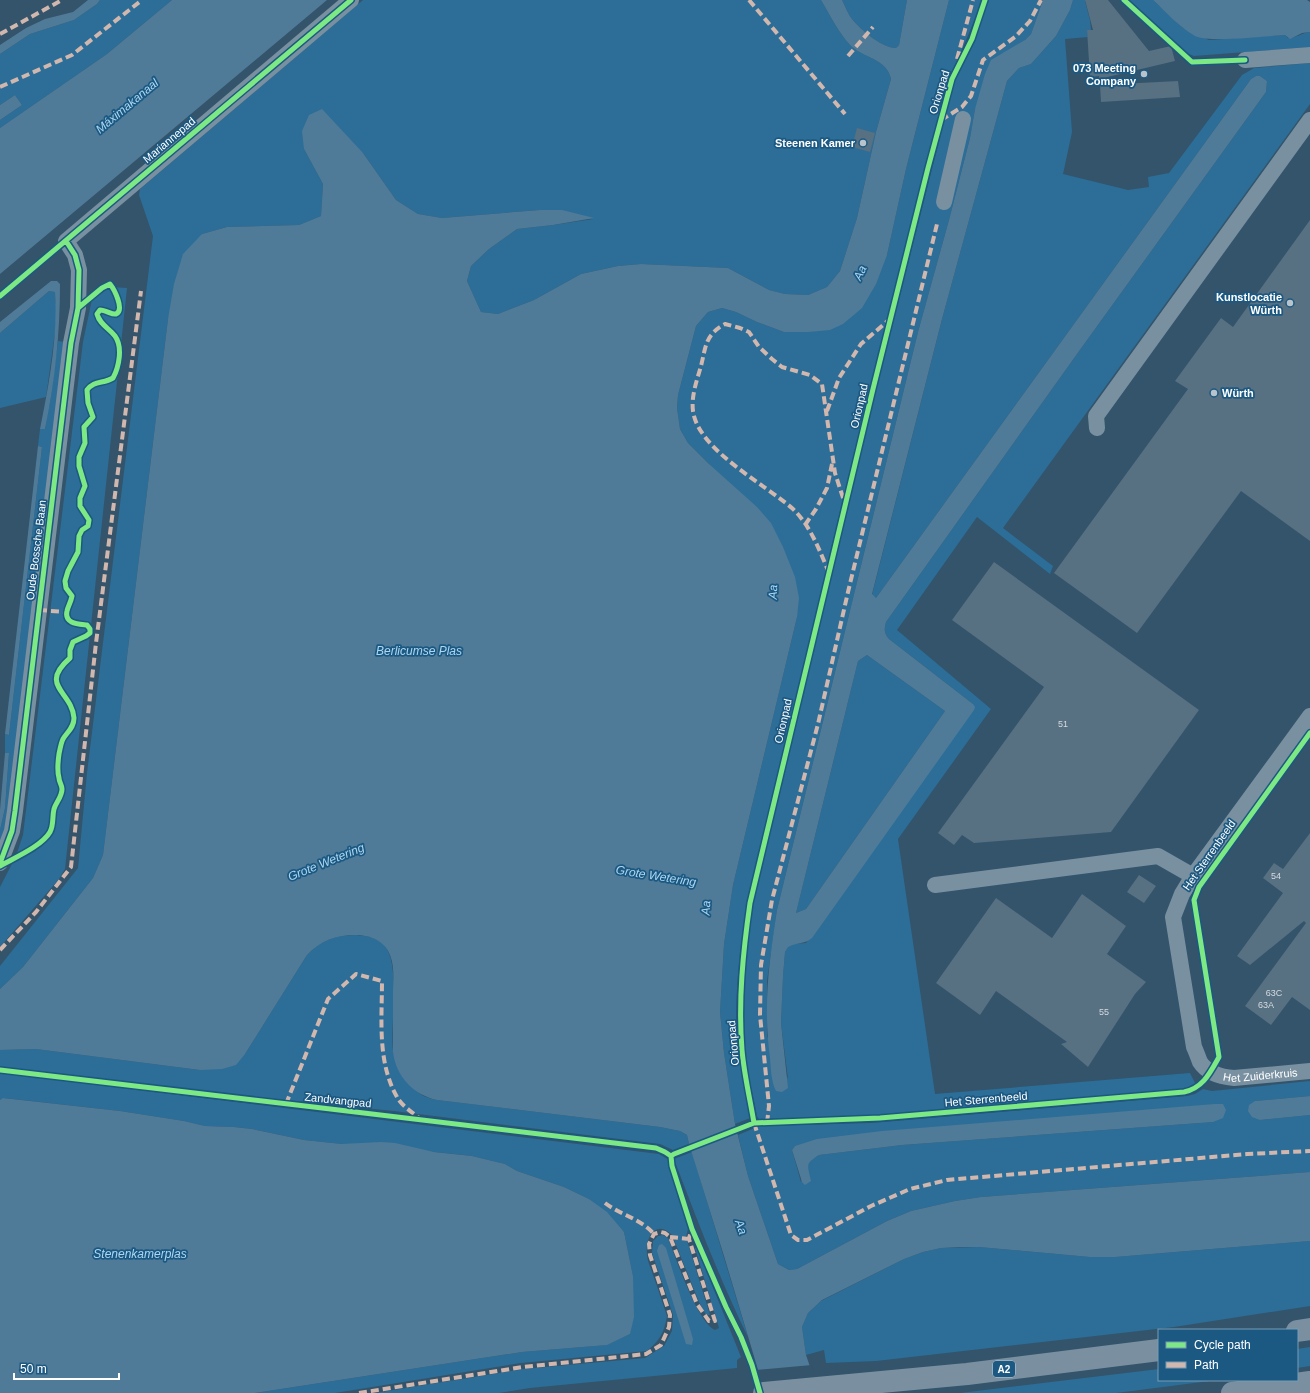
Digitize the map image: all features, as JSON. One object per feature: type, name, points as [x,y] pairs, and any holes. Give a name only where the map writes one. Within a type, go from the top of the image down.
[{"type":"highway","points":[[1298,1331],[1310,1329]]},
{"type":"highway","name":"A2","points":[[764,1393],[967,1374],[1158,1350]]},
{"type":"highway","points":[[1232,1393],[1310,1382]]},
{"type":"street","name":"Mariannepad","points":[[66,241],[351,0]]},
{"type":"street","points":[[1245,60],[1310,55]]},
{"type":"street","points":[[944,202],[963,119]]},
{"type":"street","points":[[1097,428],[1096,416],[1310,120]]},
{"type":"street","name":"Oude Bossche Baan","points":[[0,863],[12,831],[15,811],[71,343],[78,308],[79,270],[75,255],[66,241]]},
{"type":"street","name":"Het Sterrenbeeld","points":[[1211,1072],[1200,1063],[1194,1046],[1173,917],[1182,894],[1193,876],[1310,716]]},
{"type":"street","points":[[935,885],[1158,856],[1193,876]]},
{"type":"street","name":"Het Zuiderkruis","points":[[1211,1072],[1221,1077],[1234,1078],[1310,1072]]},
{"type":"shaded area","points":[[100,0],[172,0],[107,54],[0,128],[0,120],[22,105],[15,95],[0,105],[0,54],[30,34],[74,20],[97,4]]},
{"type":"shaded area","points":[[363,0],[821,0],[838,29],[850,45],[861,53],[879,62],[889,72],[891,79],[876,132],[857,218],[840,271],[827,287],[808,295],[785,294],[769,290],[728,268],[641,264],[618,266],[581,274],[534,300],[498,314],[481,312],[467,281],[471,266],[489,249],[517,229],[593,219],[540,210],[442,218],[418,214],[396,200],[363,153],[304,149],[323,184],[321,216],[299,225],[227,227],[202,234],[168,319],[103,855],[93,878],[23,967],[0,989],[0,966],[78,868],[87,773],[153,236],[139,195],[140,189]]},
{"type":"shaded area","points":[[842,0],[907,0],[899,45],[896,48],[884,45],[866,33],[852,19]]},
{"type":"shaded area","points":[[949,0],[981,0],[973,24],[944,93],[841,507],[747,903],[737,984],[736,1025],[750,1118],[735,1124],[724,1053],[720,1012],[724,944],[733,885],[797,617],[709,464],[688,443],[680,429],[677,408],[678,395],[696,326],[708,312],[722,308],[736,312],[784,332],[887,255],[906,169]]},
{"type":"shaded area","points":[[988,0],[1043,0],[1031,34],[1025,40],[975,109],[970,138],[918,332],[777,910],[767,981],[767,1036],[788,1079],[781,1023],[785,952],[788,946],[792,944],[806,943],[973,704],[889,639],[885,631],[886,622],[1266,92],[1267,81],[1260,76],[1256,76],[1251,79],[876,598],[872,595],[942,319],[1007,81],[1019,68],[1031,64],[1056,36],[1070,10],[1073,0],[1088,0],[1085,1],[1091,30],[1087,30],[1088,37],[1065,39],[1072,132],[1063,174],[1128,190],[1149,187],[1148,177],[1169,173],[1242,75],[1254,68],[1310,63],[1310,104],[1003,528],[1053,566],[1050,574],[977,517],[897,630],[991,709],[898,839],[935,1094],[1190,1073],[1196,1085],[1189,1089],[872,1116],[759,1119],[757,1116],[747,1066],[744,1031],[745,976],[752,903],[876,390],[951,94],[957,73],[975,40]]},
{"type":"shaded area","points":[[1129,0],[1153,0],[1183,28],[1209,40],[1285,35],[1288,38],[1291,38],[1310,32],[1310,47],[1194,56],[1186,53]]},
{"type":"shaded area","points":[[111,287],[127,288],[65,869],[59,879],[0,947],[0,887],[16,856],[23,835],[83,342],[92,299]]},
{"type":"shaded area","points":[[49,291],[55,292],[57,318],[46,397],[0,408],[0,333]]},
{"type":"shaded area","points":[[58,341],[65,342],[10,833],[0,856],[0,830],[5,808],[9,754],[5,753],[5,734],[9,735],[42,447],[38,446],[40,429],[45,429]]},
{"type":"shaded area","points":[[867,655],[945,711],[806,909],[796,913],[858,661]]},
{"type":"shaded area","points":[[341,936],[367,936],[378,940],[384,945],[389,954],[394,980],[393,1053],[412,1085],[421,1095],[437,1100],[660,1127],[680,1131],[687,1135],[689,1144],[673,1150],[660,1144],[394,1111],[216,1093],[0,1067],[0,1050],[36,1049],[200,1070],[245,1054],[307,955],[318,945],[329,939]]},
{"type":"shaded area","points":[[0,1073],[659,1154],[669,1160],[689,1225],[686,1237],[710,1315],[706,1315],[699,1302],[672,1235],[661,1229],[657,1229],[650,1236],[647,1248],[647,1257],[667,1316],[661,1336],[647,1351],[521,1363],[335,1393],[255,1393],[522,1352],[606,1345],[630,1334],[633,1276],[624,1232],[589,1199],[564,1187],[517,1171],[505,1164],[472,1156],[360,1144],[342,1144],[304,1140],[252,1129],[205,1126],[184,1121],[120,1111],[4,1098],[0,1100]]},
{"type":"shaded area","points":[[1310,1081],[1310,1096],[1255,1101],[1260,1120],[1310,1115],[1310,1172],[981,1197],[955,1201],[911,1211],[887,1221],[797,1269],[789,1270],[778,1264],[748,1176],[738,1135],[760,1126],[872,1123],[1187,1096],[1195,1094],[1203,1089],[1212,1091]],"holes":[[[1213,1122],[902,1145],[819,1155],[810,1160],[801,1182],[792,1150],[795,1146]]]},
{"type":"shaded area","points":[[692,1152],[748,1337],[718,1272],[674,1159]]},
{"type":"shaded area","points":[[663,1235],[668,1238],[694,1303],[708,1325],[715,1330],[719,1328],[695,1248],[697,1248],[741,1357],[737,1360],[737,1368],[530,1388],[499,1393],[375,1393],[524,1369],[645,1358],[664,1346],[672,1331],[673,1315],[652,1253],[653,1241],[658,1236]]},
{"type":"shaded area","points":[[1310,1241],[1310,1306],[1174,1327],[876,1361],[826,1363],[824,1350],[806,1355],[802,1327],[808,1313],[821,1301],[904,1259],[923,1252],[941,1248],[979,1247],[1090,1257],[1115,1257]]},
{"type":"shaded area","points":[[1310,1347],[1310,1366],[1298,1368],[1298,1349]]},
{"type":"shaded area","points":[[1158,1369],[1158,1381],[1210,1381],[1116,1393],[960,1393]]},
{"type":"water","points":[[88,0],[100,0],[97,4],[74,20],[30,34],[0,54],[0,45],[26,28],[45,19],[73,12]]},
{"type":"water","name":"Máximakanaal","points":[[172,0],[327,0],[0,274],[0,128],[107,54]]},
{"type":"water","name":"Berlicumse Plas","points":[[821,0],[842,0],[851,17],[872,38],[884,45],[896,48],[899,45],[907,0],[949,0],[906,169],[887,255],[876,284],[862,308],[843,324],[830,330],[784,332],[736,312],[722,308],[708,312],[696,326],[678,395],[677,408],[680,429],[688,443],[757,507],[771,523],[783,547],[795,577],[799,598],[797,617],[733,885],[724,944],[720,1012],[724,1053],[735,1124],[748,1176],[778,1264],[789,1270],[797,1269],[887,1221],[911,1211],[955,1201],[981,1197],[1310,1172],[1310,1241],[1115,1257],[1090,1257],[979,1247],[941,1248],[923,1252],[904,1259],[822,1300],[808,1313],[802,1327],[806,1355],[819,1393],[765,1393],[687,1135],[680,1131],[660,1127],[437,1100],[421,1094],[408,1084],[402,1077],[395,1061],[393,1052],[393,964],[388,950],[376,940],[361,935],[341,936],[328,940],[312,950],[307,955],[245,1054],[236,1065],[222,1069],[200,1070],[36,1049],[0,1050],[0,989],[23,967],[93,878],[103,855],[168,319],[174,284],[183,254],[202,234],[227,227],[299,225],[321,216],[323,184],[304,149],[302,131],[309,115],[322,109],[363,153],[396,200],[418,214],[442,218],[540,210],[562,210],[594,218],[517,229],[489,249],[471,266],[467,281],[481,312],[498,314],[534,300],[581,274],[618,266],[641,264],[728,268],[769,290],[785,294],[808,295],[827,287],[840,271],[857,218],[876,132],[891,79],[889,72],[879,62],[861,53],[850,45],[838,29]]},
{"type":"water","points":[[1043,0],[1073,0],[1070,10],[1056,36],[1031,64],[1019,68],[1007,81],[942,319],[872,594],[876,598],[1251,79],[1256,76],[1260,76],[1267,81],[1266,92],[886,622],[885,631],[889,639],[975,707],[812,938],[806,942],[794,944],[788,947],[785,952],[781,1023],[788,1088],[782,1092],[776,1091],[771,1071],[767,1002],[769,966],[777,910],[918,332],[949,220],[970,138],[975,109],[985,74],[991,60],[1025,40],[1031,34]],"holes":[[[867,655],[945,711],[806,909],[796,913],[858,661]]]},
{"type":"water","points":[[1153,0],[1307,0],[1310,2],[1310,32],[1302,33],[1290,39],[1285,35],[1225,39],[1202,38],[1195,36],[1184,28]]},
{"type":"water","points":[[15,95],[22,105],[0,120],[0,105]]},
{"type":"water","points":[[51,281],[57,281],[60,284],[58,339],[52,393],[45,429],[40,429],[54,343],[56,309],[55,292],[49,291],[0,333],[0,322]]},
{"type":"water","points":[[38,446],[42,447],[9,735],[5,734]]},
{"type":"water","points":[[5,753],[9,753],[5,808],[0,830],[0,810]]},
{"type":"water","points":[[1310,1096],[1310,1115],[1260,1120],[1252,1117],[1248,1111],[1249,1105],[1255,1101]]},
{"type":"water","name":"Stenenkamerplas","points":[[3,1098],[120,1111],[184,1121],[205,1126],[252,1129],[304,1140],[342,1144],[381,1142],[395,1143],[434,1152],[472,1156],[505,1164],[517,1171],[564,1187],[589,1199],[607,1212],[624,1232],[633,1276],[634,1317],[630,1334],[607,1345],[522,1352],[255,1393],[0,1393],[0,1100]]},
{"type":"water","points":[[1223,1104],[1226,1110],[1223,1118],[1213,1122],[902,1145],[819,1155],[809,1163],[808,1169],[811,1181],[805,1185],[802,1182],[792,1150],[795,1146],[817,1139],[882,1131]]},
{"type":"water","points":[[662,1244],[666,1248],[693,1339],[692,1345],[686,1344],[657,1251],[659,1245]]},
{"type":"pier","points":[[812,1365],[821,1393],[763,1393],[756,1370]]},
{"type":"building","points":[[1085,0],[1108,0],[1149,51],[1171,46],[1175,61],[1099,79],[1099,76],[1090,77],[1087,30],[1093,30]]},
{"type":"building","points":[[1178,81],[1180,97],[1101,102],[1100,85]]},
{"type":"building","name":"Steenen Kamer","points":[[857,128],[875,133],[870,152],[852,147]]},
{"type":"building","points":[[1310,220],[1310,541],[1241,491],[1137,633],[1054,573],[1188,389],[1175,381],[1221,318],[1233,327]]},
{"type":"building","points":[[994,562],[1199,710],[1111,832],[974,843],[962,835],[954,845],[938,833],[1044,687],[952,620]]},
{"type":"building","points":[[1310,833],[1310,1010],[1292,997],[1271,1025],[1245,1006],[1306,923],[1304,921],[1250,965],[1237,956],[1283,893],[1263,878],[1274,863],[1283,869]]},
{"type":"building","points":[[1139,875],[1156,886],[1144,903],[1127,892]]},
{"type":"building","points":[[1082,894],[1126,926],[1107,954],[1146,982],[1135,994],[1088,1067],[1061,1044],[1067,1042],[996,991],[980,1015],[936,983],[996,898],[1052,938]]},
{"type":"marked path","points":[[0,34],[62,0]]},
{"type":"marked path","points":[[0,87],[72,55],[142,0]]},
{"type":"marked path","points":[[749,0],[845,114]]},
{"type":"marked path","points":[[957,59],[973,0]]},
{"type":"marked path","points":[[941,120],[962,107],[971,96],[983,60],[1015,37],[1030,21],[1041,0]]},
{"type":"marked path","points":[[848,56],[873,27]]},
{"type":"marked path","points":[[767,1123],[769,1106],[760,1015],[761,965],[772,900],[818,724],[848,592],[937,224]]},
{"type":"marked path","points":[[0,950],[36,912],[71,867],[96,643],[141,291]]},
{"type":"marked path","points":[[827,411],[839,378],[861,344],[890,319]]},
{"type":"marked path","points":[[829,573],[814,539],[799,515],[781,499],[719,453],[698,425],[693,411],[695,388],[707,342],[718,328],[725,324],[749,332],[759,347],[782,367],[810,375],[822,384],[835,473],[845,504]]},
{"type":"marked path","points":[[805,525],[816,509],[827,488],[832,464]]},
{"type":"marked path","points":[[39,610],[66,612]]},
{"type":"marked path","points":[[286,1104],[328,999],[356,974],[382,981],[381,1025],[383,1055],[386,1069],[399,1100],[419,1118]]},
{"type":"marked path","points":[[754,1123],[791,1235],[798,1240],[807,1240],[871,1206],[910,1189],[947,1180],[1247,1154],[1310,1151]]},
{"type":"marked path","points":[[605,1203],[637,1221],[654,1234]]},
{"type":"marked path","points":[[359,1393],[523,1367],[646,1354],[661,1345],[669,1327],[670,1315],[650,1255],[649,1244],[654,1234],[661,1232],[670,1237],[697,1304],[709,1321],[715,1321],[689,1239],[691,1230]]},
{"type":"marked path","points":[[670,1237],[689,1239]]},
{"type":"cycle path","points":[[0,296],[351,0]]},
{"type":"cycle path","name":"Orionpad","points":[[754,1123],[744,1068],[741,1032],[742,976],[750,903],[873,389],[928,168],[952,79],[972,39],[985,0]]},
{"type":"cycle path","points":[[1124,0],[1192,62],[1245,60]]},
{"type":"cycle path","points":[[0,863],[12,831],[15,811],[71,343],[78,308],[79,270],[75,255],[66,241]]},
{"type":"cycle path","points":[[0,866],[34,847],[50,832],[54,809],[62,792],[58,769],[61,744],[74,721],[72,709],[59,688],[57,675],[70,658],[70,650],[73,642],[90,633],[90,629],[87,625],[73,622],[68,619],[67,611],[72,596],[66,588],[65,581],[68,571],[78,552],[79,536],[82,530],[88,526],[89,520],[80,506],[80,498],[85,486],[79,466],[79,457],[85,443],[84,427],[93,417],[88,403],[87,390],[96,383],[113,378],[119,357],[119,346],[115,336],[100,321],[97,314],[100,310],[116,314],[118,312],[119,304],[110,284],[102,288],[78,308]]},
{"type":"cycle path","points":[[671,1156],[754,1123],[880,1118],[1184,1092],[1196,1087],[1205,1079],[1219,1057],[1194,900],[1199,887],[1310,733]]},
{"type":"cycle path","name":"Zandvangpad","points":[[0,1070],[656,1148],[671,1156]]},
{"type":"cycle path","points":[[671,1156],[672,1166],[692,1229],[726,1307],[741,1337],[752,1365],[760,1393]]},
{"type":"place","name":"073 Meeting Company","points":[[1144,74]]},
{"type":"place","name":"Steenen Kamer","points":[[863,143]]},
{"type":"place","name":"Kunstlocatie Würth","points":[[1290,303]]},
{"type":"place","name":"Würth","points":[[1214,393]]},
{"type":"water label","name":"Aa","points":[[860,273]]},
{"type":"water label","name":"Aa","points":[[773,592]]},
{"type":"water label","name":"Grote Wetering","points":[[326,862]]},
{"type":"water label","name":"Grote Wetering","points":[[656,876]]},
{"type":"water label","name":"Aa","points":[[706,908]]},
{"type":"water label","name":"Aa","points":[[741,1227]]}]
